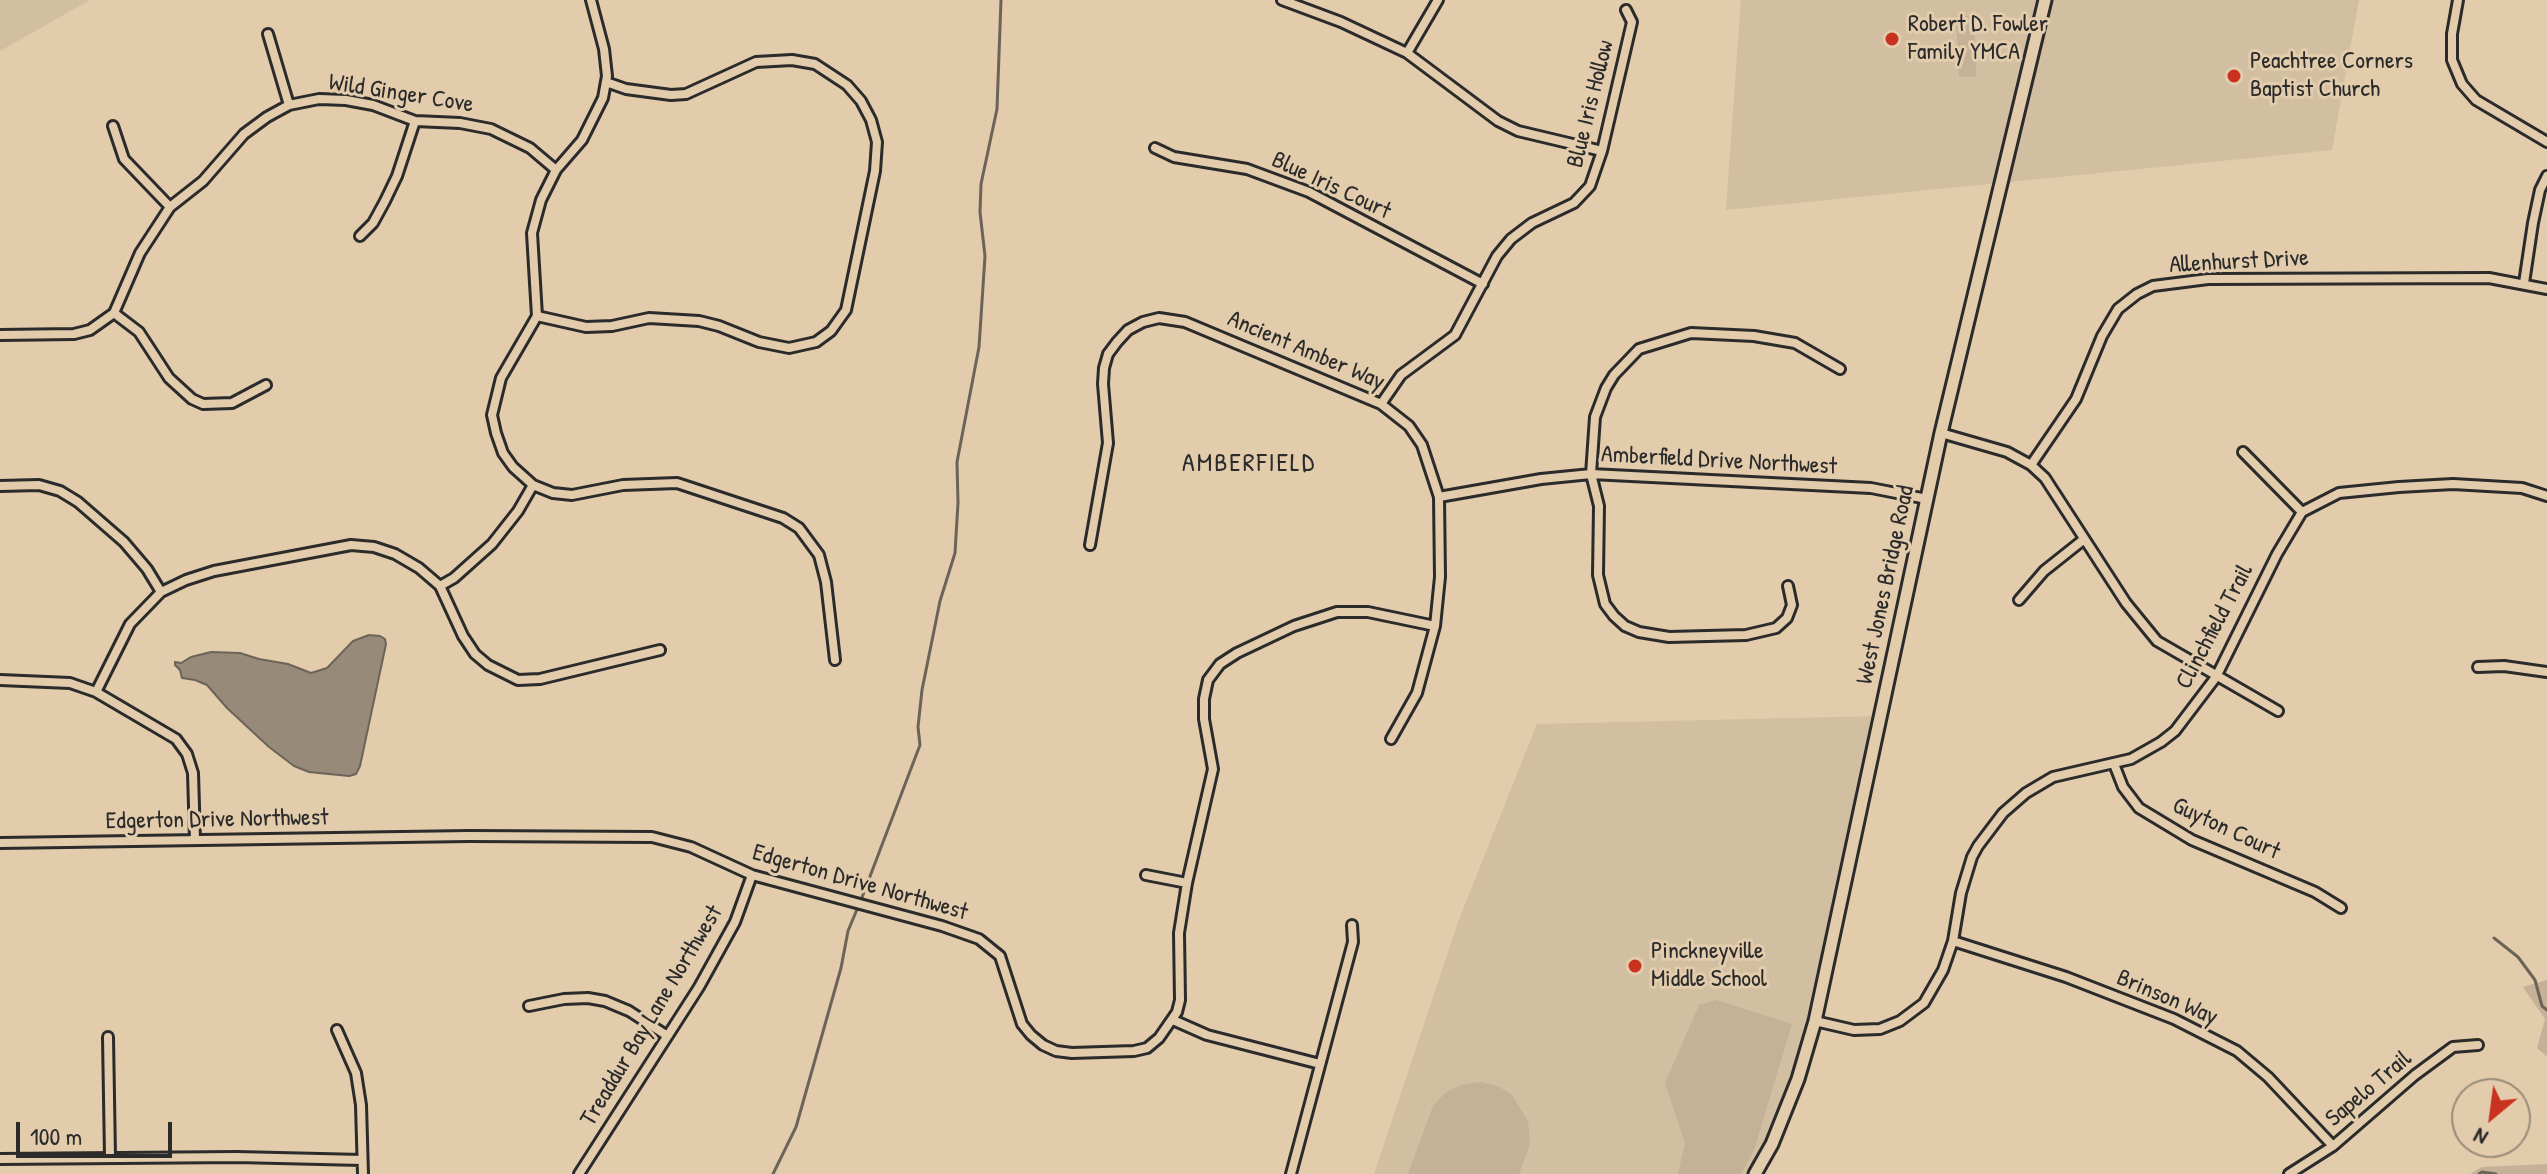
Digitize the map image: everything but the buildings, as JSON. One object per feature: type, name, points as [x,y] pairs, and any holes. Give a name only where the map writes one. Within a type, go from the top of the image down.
[{"type":"street","points":[[591,0],[604,49],[606,82],[603,98],[582,140],[556,170],[541,200],[532,233],[537,316],[501,378],[492,415],[503,453],[533,485],[553,493],[572,495],[623,485],[677,483],[783,518],[799,528],[819,555],[826,582],[835,660]]},
{"type":"street","points":[[1282,0],[1341,22],[1407,53],[1518,131],[1602,151]]},
{"type":"street","points":[[1407,53],[1438,0]]},
{"type":"street","name":"West Jones Bridge Road","points":[[1755,1174],[1772,1144],[1793,1092],[1815,1021],[1941,433],[2045,0]]},
{"type":"street","points":[[2458,0],[2452,34],[2452,60],[2462,84],[2476,100],[2547,142]]},
{"type":"street","name":"Blue Iris Hollow","points":[[1381,404],[1401,375],[1455,335],[1497,256],[1511,239],[1532,223],[1574,203],[1590,186],[1602,151],[1632,22],[1626,10]]},
{"type":"street","points":[[268,34],[289,105]]},
{"type":"street","points":[[537,316],[601,328],[649,318],[687,320],[719,326],[759,342],[789,348],[816,342],[831,331],[846,310],[875,171],[877,142],[866,111],[847,85],[815,64],[792,60],[756,62],[686,94],[626,89],[606,82]]},
{"type":"street","name":"Wild Ginger Cove","points":[[114,313],[140,253],[170,207],[203,181],[244,134],[289,105],[319,99],[346,100],[373,105],[415,121],[460,123],[491,129],[521,142],[556,170]]},
{"type":"street","points":[[360,236],[373,223],[385,201],[415,121]]},
{"type":"street","points":[[113,126],[124,159],[170,207]]},
{"type":"street","name":"Blue Iris Court","points":[[1155,148],[1174,157],[1247,169],[1309,192],[1483,284]]},
{"type":"street","points":[[2524,283],[2540,190],[2547,176]]},
{"type":"street","name":"Allenhurst Drive","points":[[2031,465],[2076,399],[2102,336],[2118,309],[2153,286],[2208,279],[2489,278],[2547,289]]},
{"type":"street","points":[[0,335],[74,334],[90,330],[114,313],[139,332],[169,378],[192,399],[203,404],[232,403],[266,385]]},
{"type":"street","name":"Ancient Amber Way","points":[[1090,545],[1108,443],[1104,368],[1108,354],[1117,342],[1128,330],[1143,322],[1159,318],[1185,322],[1381,404],[1409,426],[1422,445],[1439,497],[1440,577],[1435,626],[1417,693],[1391,739]]},
{"type":"street","points":[[1788,586],[1792,605],[1787,618],[1776,628],[1746,635],[1700,638],[1669,637],[1639,632],[1625,626],[1605,604],[1598,575],[1599,506],[1591,474],[1592,432],[1599,402],[1614,375],[1639,349],[1691,333],[1754,336],[1795,343],[1840,369]]},
{"type":"street","points":[[1941,433],[2007,452],[2031,465],[2045,478],[2126,603],[2157,641],[2278,711]]},
{"type":"street","points":[[2243,452],[2302,512],[2339,493],[2399,487],[2453,484],[2522,488],[2547,496]]},
{"type":"street","name":"Amberfield Drive Northwest","points":[[1439,497],[1541,479],[1591,474],[1871,488],[1927,499]]},
{"type":"street","points":[[0,486],[39,485],[60,491],[78,502],[124,542],[147,569],[161,592]]},
{"type":"street","points":[[440,586],[492,544],[518,511],[533,485]]},
{"type":"street","name":"Clinchfield Trail","points":[[1815,1021],[1854,1030],[1880,1029],[1900,1021],[1924,1003],[1943,970],[1953,941],[1961,893],[1972,857],[2003,813],[2026,793],[2053,777],[2114,764],[2141,753],[2175,731],[2216,677],[2277,554],[2302,512]]},
{"type":"street","points":[[2019,600],[2044,571],[2083,540]]},
{"type":"street","points":[[96,692],[130,624],[161,592],[214,571],[351,545],[374,547],[395,554],[419,568],[440,586],[463,636],[475,654],[495,670],[518,680],[540,679],[660,650]]},
{"type":"street","points":[[1320,1064],[1207,1035],[1173,1020],[1180,1000],[1179,933],[1213,769],[1204,719],[1208,680],[1220,664],[1237,653],[1322,616],[1353,611],[1435,626]]},
{"type":"street","points":[[2478,667],[2504,666],[2547,672]]},
{"type":"street","points":[[0,680],[70,683],[96,692],[176,739],[187,754],[193,773],[195,840]]},
{"type":"street","name":"Guyton Court","points":[[2114,764],[2123,787],[2139,808],[2192,840],[2315,892],[2341,908]]},
{"type":"street","name":"Edgerton Drive Northwest","points":[[0,843],[652,837],[691,847],[752,875],[942,926],[979,939],[1000,956],[1022,1024],[1031,1035],[1056,1051],[1117,1052],[1147,1048],[1173,1020]]},
{"type":"street","name":"Treaddur Bay Lane Northwest","points":[[579,1174],[699,987],[735,922],[752,875]]},
{"type":"street","points":[[1146,875],[1187,883]]},
{"type":"street","points":[[1291,1174],[1295,1169],[1353,942],[1352,925]]},
{"type":"street","name":"Brinson Way","points":[[1953,941],[2066,977],[2174,1019],[2237,1051],[2268,1077],[2333,1146]]},
{"type":"street","points":[[529,1006],[564,999],[605,1001],[629,1011],[666,1035]]},
{"type":"street","points":[[337,1030],[356,1073],[361,1105],[363,1174]]},
{"type":"street","points":[[108,1037],[110,1157]]},
{"type":"street","name":"Sapelo Trail","points":[[2289,1174],[2333,1146],[2415,1075],[2453,1047],[2478,1045]]},
{"type":"street","points":[[0,1159],[362,1160]]},
{"type":"shaded area","points":[[0,0],[90,0],[0,51]]},
{"type":"shaded area","points":[[1741,0],[2359,0],[2332,150],[1726,210]]},
{"type":"shaded area","points":[[1956,16],[1974,16],[1976,77],[1959,77]]},
{"type":"shaded area","points":[[369,635],[380,636],[386,644],[360,766],[356,774],[349,776],[309,772],[294,766],[227,708],[207,685],[182,678],[175,665],[175,662],[181,663],[211,652],[240,653],[288,664],[311,673],[327,668],[353,641]]},
{"type":"shaded area","name":"Pinckneyville Middle School","points":[[1880,716],[1815,1021],[1772,1144],[1755,1174],[1374,1174],[1458,922],[1537,724]]},
{"type":"shaded area","points":[[2547,980],[2547,1057],[2537,1048],[2545,1019],[2523,987]]},
{"type":"shaded area","points":[[1716,1000],[1792,1024],[1754,1150],[1741,1174],[1678,1174],[1685,1143],[1665,1083],[1699,1005]]},
{"type":"shaded area","points":[[1480,1082],[1498,1086],[1512,1095],[1528,1121],[1530,1144],[1519,1174],[1408,1174],[1433,1106],[1445,1093],[1461,1085]]},
{"type":"shaded area","points":[[2547,1164],[2547,1174],[2470,1174],[2482,1167]]},
{"type":"waterway","points":[[861,900],[920,745],[918,727],[922,690],[940,601],[955,553],[957,462],[979,347],[985,256],[980,212],[981,184],[997,109],[1001,0]]},
{"type":"waterway","points":[[773,1174],[796,1127],[841,968],[848,931],[858,907]]},
{"type":"waterway","points":[[2494,938],[2518,957],[2535,980],[2542,1006],[2547,1010]]},
{"type":"waterway","points":[[2479,1174],[2496,1174]]},
{"type":"place","name":"Robert D. Fowler Family YMCA","points":[[1892,39]]},
{"type":"place","name":"Peachtree Corners Baptist Church","points":[[2234,76]]},
{"type":"place","name":"Pinckneyville Middle School","points":[[1635,966]]},
{"type":"district","name":"AMBERFIELD","points":[[1249,464]]}]
